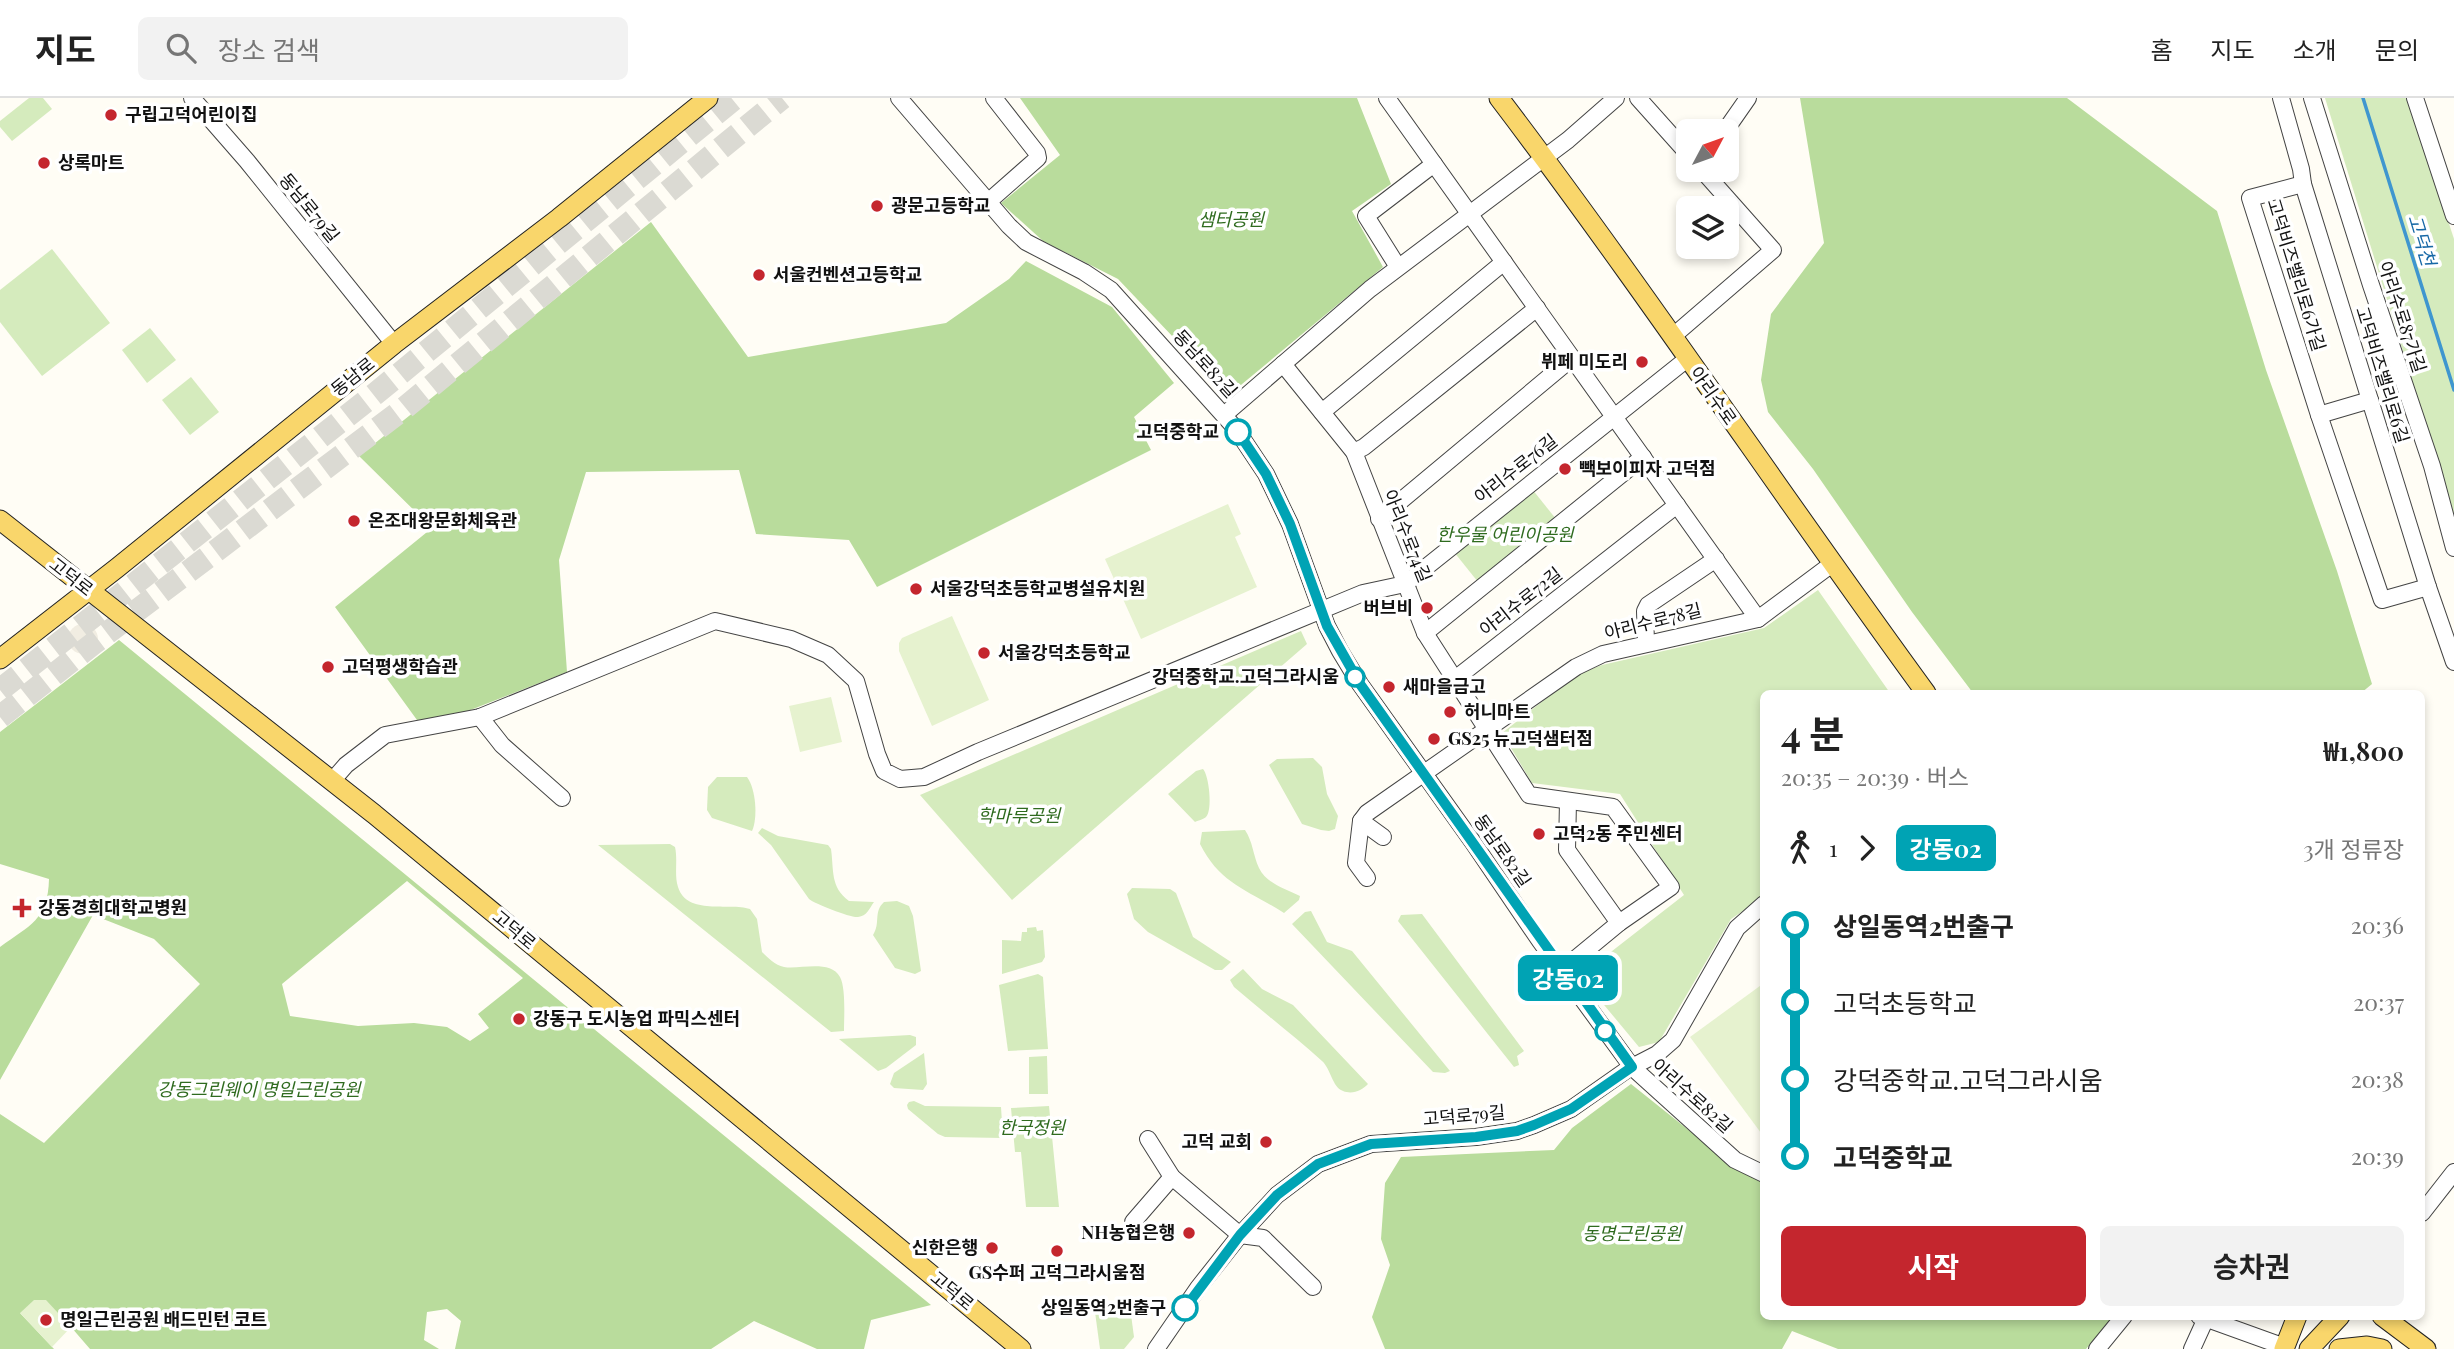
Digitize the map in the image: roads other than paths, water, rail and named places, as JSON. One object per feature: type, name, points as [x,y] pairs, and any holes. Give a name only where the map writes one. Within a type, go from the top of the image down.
[{"type":"main road","name":"동남로","points":[[0,659],[394,344],[559,218],[708,98]]},
{"type":"main road","name":"아리수로","points":[[1499,98],[1545,158],[1832,565],[1924,690]]},
{"type":"main road","name":"고덕로","points":[[0,520],[332,781],[1021,1349]]},
{"type":"main road","points":[[2285,1348],[2296,1320]]},
{"type":"main road","points":[[2309,1349],[2336,1320]]},
{"type":"main road","points":[[2387,1320],[2426,1349]]},
{"type":"main road","points":[[2339,1349],[2367,1346],[2382,1349]]},
{"type":"street","name":"동남로79길","points":[[192,98],[247,161],[394,344]]},
{"type":"street","points":[[988,202],[1038,159],[1037,153],[993,98]]},
{"type":"street","points":[[1387,98],[1758,619]]},
{"type":"street","points":[[1224,415],[1370,289],[1545,158],[1616,98]]},
{"type":"street","points":[[1638,98],[1676,140]]},
{"type":"street","points":[[1733,119],[1748,98]]},
{"type":"street","name":"고덕비즈밸리로6길","points":[[2281,98],[2303,184],[2428,587],[2454,662]]},
{"type":"street","name":"아리수로87가길","points":[[2312,98],[2432,466],[2454,548]]},
{"type":"street","points":[[2415,98],[2454,216]]},
{"type":"street","name":"동남로82길","points":[[904,100],[988,202],[1026,242],[1084,272],[1111,290],[1237,429],[1266,474],[1290,524],[1322,611],[1340,651],[1360,684],[1632,1067]]},
{"type":"street","points":[[1398,267],[1366,216],[1434,164]]},
{"type":"street","points":[[1672,337],[1773,250],[1713,182]]},
{"type":"street","name":"고덕비즈밸리로6가길","points":[[2303,184],[2250,198],[2319,415],[2382,600],[2428,587]]},
{"type":"street","points":[[1322,412],[1504,262]]},
{"type":"street","points":[[1354,452],[1364,447],[1537,308]]},
{"type":"street","points":[[1380,519],[1572,358]]},
{"type":"street","name":"아리수로76길","points":[[1322,611],[1363,593],[1405,584],[1686,359]]},
{"type":"street","name":"아리수로74길","points":[[1283,364],[1354,452],[1425,633],[1487,728]]},
{"type":"street","points":[[2319,415],[2370,400]]},
{"type":"street","name":"아리수로72길","points":[[1425,633],[1643,457]]},
{"type":"street","name":"아리수로72길","points":[[1455,679],[1677,505]]},
{"type":"street","points":[[1646,643],[1645,611],[1648,605],[1716,559]]},
{"type":"street","name":"아리수로78길","points":[[1361,821],[1367,813],[1576,667],[1603,654],[1758,619],[1832,565]]},
{"type":"street","points":[[332,781],[346,765],[385,735],[480,717],[715,621],[791,639],[828,655],[856,681],[884,771],[900,779],[924,777],[1322,611]]},
{"type":"street","points":[[480,717],[502,745],[562,798]]},
{"type":"street","points":[[1487,728],[1529,795],[1613,807],[1671,887],[1619,923],[1562,970]]},
{"type":"street","points":[[1568,801],[1567,850],[1619,923]]},
{"type":"street","points":[[1367,878],[1356,863],[1361,821],[1383,837]]},
{"type":"street","name":"고덕로79길","points":[[1156,1349],[1240,1235],[1277,1195],[1318,1164],[1371,1144],[1476,1137],[1517,1131],[1571,1109],[1632,1067],[1657,1054],[1673,1040],[1737,928],[1760,908]]},
{"type":"street","name":"아리수로82길","points":[[1632,1067],[1735,1160],[1760,1172]]},
{"type":"street","points":[[1148,1139],[1172,1177],[1240,1235],[1263,1238],[1313,1287]]},
{"type":"street","points":[[2425,1209],[2454,1172]]},
{"type":"street","points":[[1133,1222],[1172,1177]]},
{"type":"street","points":[[2097,1349],[2121,1320]]},
{"type":"street","points":[[2192,1349],[2203,1320]]},
{"type":"street","points":[[2212,1320],[2285,1348]]},
{"type":"waterway","name":"고덕천","points":[[2363,98],[2454,390]]},
{"type":"tunnel","points":[[0,690],[375,394],[735,98]]},
{"type":"tunnel","points":[[0,717],[402,410],[782,98]]},
{"type":"place","name":"구립고덕어린이집","points":[[111,115]]},
{"type":"place","name":"상록마트","points":[[44,163]]},
{"type":"place","name":"광문고등학교","points":[[877,206]]},
{"type":"place","name":"서울컨벤션고등학교","points":[[759,275]]},
{"type":"place","name":"뷔페 미도리","points":[[1642,362]]},
{"type":"place","name":"고덕중학교","points":[[1238,432]]},
{"type":"place","name":"빽보이피자 고덕점","points":[[1565,469]]},
{"type":"place","name":"온조대왕문화체육관","points":[[354,521]]},
{"type":"place","name":"서울강덕초등학교병설유치원","points":[[916,589]]},
{"type":"place","name":"버브비","points":[[1427,608]]},
{"type":"place","name":"서울강덕초등학교","points":[[984,653]]},
{"type":"place","name":"고덕평생학습관","points":[[328,667]]},
{"type":"place","name":"강덕중학교.고덕그라시움","points":[[1355,677]]},
{"type":"place","name":"새마을금고","points":[[1389,687]]},
{"type":"place","name":"허니마트","points":[[1450,712]]},
{"type":"place","name":"GS25 뉴고덕샘터점","points":[[1434,739]]},
{"type":"place","name":"고덕2동 주민센터","points":[[1539,834]]},
{"type":"place","name":"강동경희대학교병원","points":[[22,908]]},
{"type":"place","name":"강동구 도시농업 파믹스센터","points":[[519,1019]]},
{"type":"place","name":"고덕 교회","points":[[1266,1142]]},
{"type":"place","name":"NH농협은행","points":[[1189,1233]]},
{"type":"place","name":"신한은행","points":[[992,1248]]},
{"type":"place","name":"GS수퍼 고덕그라시움점","points":[[1057,1251]]},
{"type":"place","name":"상일동역2번출구","points":[[1185,1308]]},
{"type":"place","name":"명일근린공원 배드민턴 코트","points":[[46,1320]]},
{"type":"park label","name":"샘터공원","points":[[1231,220]]},
{"type":"park label","name":"한우물 어린이공원","points":[[1505,535]]},
{"type":"park label","name":"학마루공원","points":[[1019,816]]},
{"type":"park label","name":"강동그린웨이 명일근린공원","points":[[259,1090]]},
{"type":"park label","name":"한국정원","points":[[1032,1128]]},
{"type":"park label","name":"동명근린공원","points":[[1632,1234]]}]
